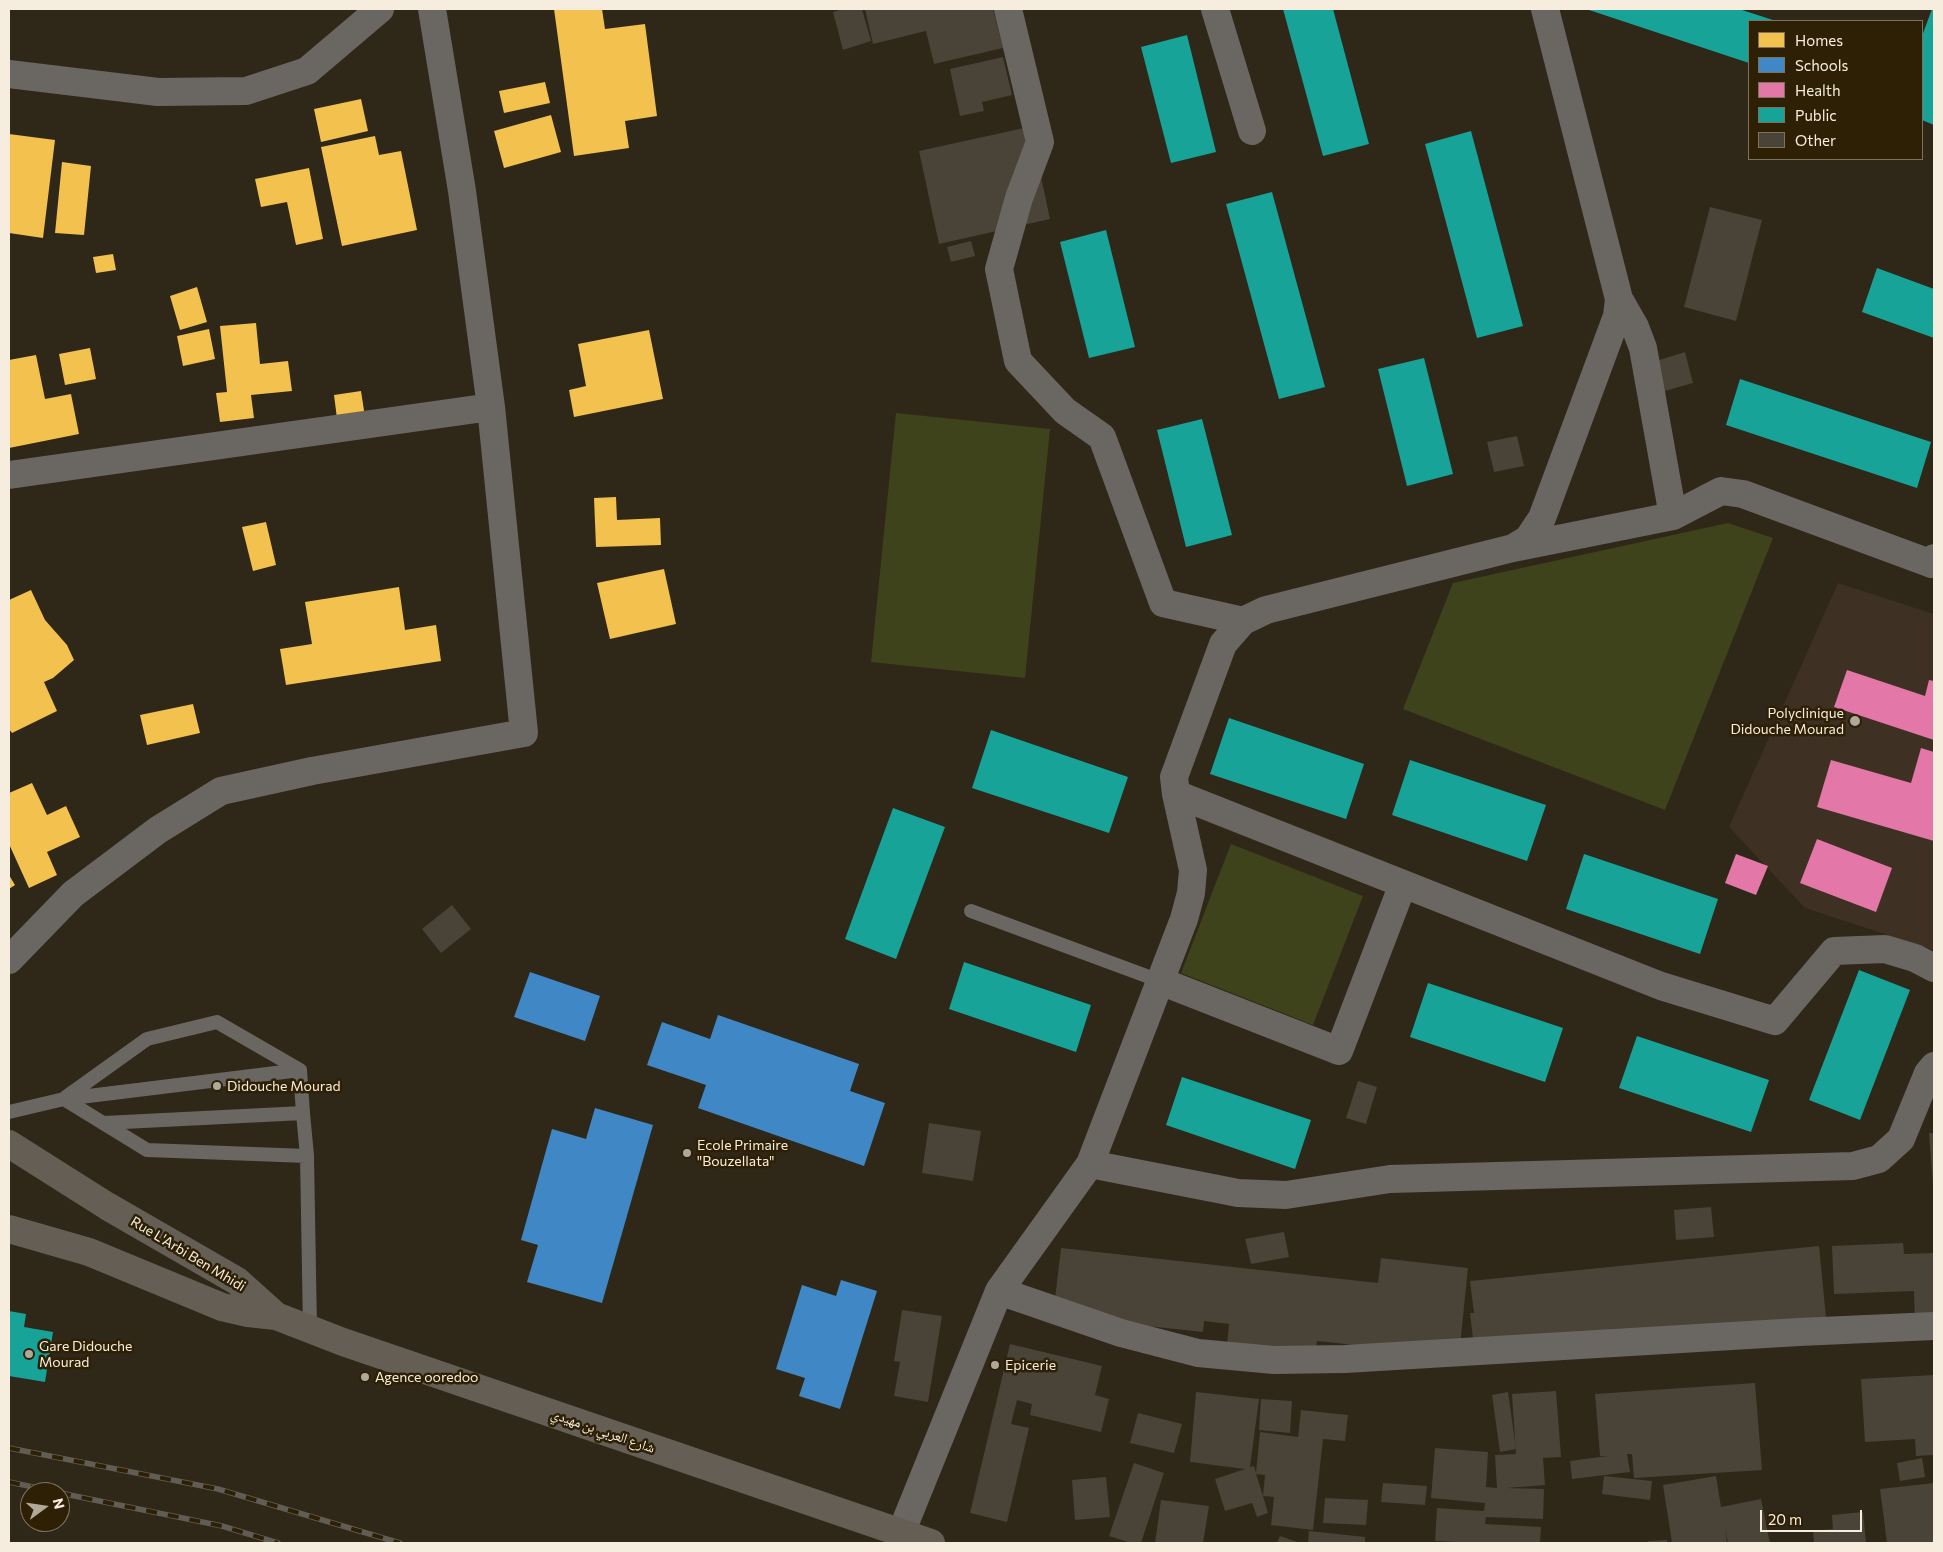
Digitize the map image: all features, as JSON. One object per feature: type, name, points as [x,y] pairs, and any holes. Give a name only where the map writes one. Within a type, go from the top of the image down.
[{"type":"main road","name":"Rue L'Arbi Ben Mhidi","points":[[9,1144],[107,1206],[238,1281],[276,1316]]},
{"type":"main road","name":"Rue L'Arbi Ben Mhidi","points":[[9,1229],[89,1252],[222,1307],[248,1313],[276,1316]]},
{"type":"main road","name":"ﺷﺍﺭﻉ ﺍﻟﻌﺮﺑﻲ ﺑﻦ ﻣﻬﻴﺩﻱ","points":[[276,1316],[310,1330],[931,1543]]},
{"type":"street","points":[[9,74],[158,92],[246,91],[307,71],[380,9]]},
{"type":"street","points":[[9,960],[73,894],[158,830],[222,791],[312,771],[524,733],[491,407],[462,191],[432,9]]},
{"type":"street","points":[[1008,9],[1040,142],[1019,198],[999,269],[1018,361],[1065,411],[1102,437],[1163,603],[1243,621]]},
{"type":"street","points":[[1215,9],[1252,131]]},
{"type":"street","points":[[1545,9],[1619,299],[1635,327],[1643,348],[1674,516]]},
{"type":"street","points":[[1513,548],[1528,538],[1542,518],[1617,316],[1619,299]]},
{"type":"street","points":[[9,475],[491,407]]},
{"type":"street","points":[[901,1533],[1000,1291],[1090,1164],[1184,919],[1191,893],[1193,870],[1174,777],[1223,644],[1243,621],[1266,610],[1513,548],[1674,516],[1721,491],[1743,494],[1932,564],[1934,558]]},
{"type":"street","points":[[1176,794],[1661,986],[1775,1021],[1834,951],[1885,948],[1915,958],[1934,968]]},
{"type":"street","points":[[1160,981],[1339,1051],[1403,884]]},
{"type":"street","points":[[1090,1164],[1238,1193],[1286,1195],[1390,1179],[1853,1166],[1879,1159],[1901,1139],[1928,1073],[1934,1066]]},
{"type":"street","points":[[1000,1291],[1121,1333],[1198,1353],[1274,1360],[1345,1359],[1799,1332],[1934,1326]]},
{"type":"lane","points":[[971,910],[1160,981]]},
{"type":"lane","points":[[64,1098],[147,1039],[217,1022],[300,1070]]},
{"type":"lane","points":[[9,1112],[64,1098],[300,1070]]},
{"type":"lane","points":[[300,1070],[307,1156],[310,1330]]},
{"type":"lane","points":[[64,1098],[148,1150],[307,1156]]},
{"type":"lane","points":[[104,1123],[303,1113]]},
{"type":"shaded area","name":"Polyclinique Didouche Mourad","points":[[1838,583],[1934,614],[1934,950],[1805,908],[1729,827]]},
{"type":"green space","points":[[896,413],[1050,429],[1025,678],[871,662]]},
{"type":"green space","points":[[1728,523],[1773,538],[1665,810],[1403,709],[1453,583]]},
{"type":"green space","points":[[1231,844],[1363,896],[1313,1025],[1181,973]]},
{"type":"building: Homes","points":[[554,9],[602,9],[605,29],[645,24],[657,116],[625,121],[629,148],[574,156]]},
{"type":"building: Homes","points":[[545,82],[550,103],[504,113],[499,91]]},
{"type":"building: Homes","points":[[361,99],[368,131],[321,142],[314,109]]},
{"type":"building: Homes","points":[[551,115],[561,152],[504,168],[494,131]]},
{"type":"building: Homes","points":[[9,134],[55,140],[43,238],[9,233]]},
{"type":"building: Homes","points":[[375,136],[379,155],[401,151],[417,230],[342,246],[321,147]]},
{"type":"building: Homes","points":[[62,162],[91,166],[84,235],[55,233]]},
{"type":"building: Homes","points":[[309,168],[323,239],[296,245],[287,202],[261,207],[255,179]]},
{"type":"building: Homes","points":[[113,254],[116,270],[96,273],[93,257]]},
{"type":"building: Homes","points":[[197,287],[207,322],[180,330],[170,296]]},
{"type":"building: Homes","points":[[256,323],[260,364],[288,361],[292,391],[251,395],[254,418],[220,422],[216,393],[227,392],[220,326]]},
{"type":"building: Homes","points":[[209,329],[215,359],[183,366],[177,336]]},
{"type":"building: Homes","points":[[649,330],[663,399],[574,417],[569,390],[586,386],[578,344]]},
{"type":"building: Homes","points":[[90,348],[96,379],[65,385],[59,354]]},
{"type":"building: Homes","points":[[36,355],[45,399],[71,394],[79,434],[9,448],[9,360]]},
{"type":"building: Homes","points":[[361,391],[367,430],[339,434],[334,395]]},
{"type":"building: Homes","points":[[616,497],[617,520],[660,518],[661,545],[596,547],[594,498]]},
{"type":"building: Homes","points":[[266,522],[276,565],[253,571],[242,527]]},
{"type":"building: Homes","points":[[664,569],[676,624],[610,639],[597,583]]},
{"type":"building: Homes","points":[[399,587],[405,630],[436,625],[441,661],[286,685],[280,649],[312,644],[305,602]]},
{"type":"building: Homes","points":[[31,590],[45,620],[67,645],[74,660],[53,678],[44,682],[57,711],[12,733],[9,729],[9,600]]},
{"type":"building: Homes","points":[[193,704],[200,733],[147,745],[140,715]]},
{"type":"building: Homes","points":[[32,783],[47,815],[66,806],[80,837],[47,852],[57,875],[29,888],[9,844],[9,793]]},
{"type":"building: Homes","points":[[9,875],[15,885],[9,889]]},
{"type":"building: Schools","points":[[530,972],[600,996],[585,1041],[514,1017]]},
{"type":"building: Schools","points":[[718,1015],[859,1064],[850,1091],[885,1103],[864,1166],[698,1108],[706,1085],[647,1065],[662,1022],[710,1039]]},
{"type":"building: Schools","points":[[595,1108],[653,1125],[602,1303],[527,1282],[538,1245],[521,1240],[552,1129],[586,1139]]},
{"type":"building: Schools","points":[[841,1280],[877,1291],[840,1409],[799,1396],[805,1378],[776,1369],[802,1285],[836,1296]]},
{"type":"building: Health","points":[[1847,670],[1925,696],[1929,680],[1934,681],[1934,740],[1834,707]]},
{"type":"building: Health","points":[[1921,748],[1934,752],[1934,841],[1817,807],[1831,760],[1911,783]]},
{"type":"building: Health","points":[[1817,839],[1892,868],[1876,912],[1800,883]]},
{"type":"building: Health","points":[[1736,854],[1768,866],[1756,895],[1725,883]]},
{"type":"building: Public","points":[[1283,9],[1333,9],[1369,144],[1323,156]]},
{"type":"building: Public","points":[[1586,9],[1739,9],[1773,20],[1748,20],[1748,63]]},
{"type":"building: Public","points":[[1932,9],[1934,9],[1934,125],[1923,120],[1923,33]]},
{"type":"building: Public","points":[[1187,35],[1216,152],[1171,163],[1141,47]]},
{"type":"building: Public","points":[[1471,131],[1523,326],[1477,338],[1425,144]]},
{"type":"building: Public","points":[[1272,192],[1325,387],[1279,399],[1226,204]]},
{"type":"building: Public","points":[[1106,230],[1135,347],[1089,358],[1060,242]]},
{"type":"building: Public","points":[[1877,268],[1934,289],[1934,338],[1862,312]]},
{"type":"building: Public","points":[[1424,358],[1453,474],[1407,486],[1378,369]]},
{"type":"building: Public","points":[[1740,379],[1931,442],[1917,488],[1726,425]]},
{"type":"building: Public","points":[[1202,419],[1232,535],[1186,547],[1157,430]]},
{"type":"building: Public","points":[[1229,718],[1364,764],[1346,819],[1210,774]]},
{"type":"building: Public","points":[[991,730],[1128,777],[1109,833],[972,788]]},
{"type":"building: Public","points":[[1410,760],[1546,805],[1527,861],[1392,815]]},
{"type":"building: Public","points":[[893,808],[945,827],[896,959],[845,939]]},
{"type":"building: Public","points":[[1584,854],[1718,899],[1700,954],[1566,909]]},
{"type":"building: Public","points":[[964,962],[1091,1005],[1076,1052],[949,1009]]},
{"type":"building: Public","points":[[1859,970],[1910,990],[1860,1120],[1809,1100]]},
{"type":"building: Public","points":[[1428,983],[1563,1028],[1545,1082],[1410,1037]]},
{"type":"building: Public","points":[[1637,1036],[1769,1080],[1751,1132],[1619,1088]]},
{"type":"building: Public","points":[[1182,1077],[1311,1120],[1295,1169],[1166,1125]]},
{"type":"building: Public","name":"Gare Didouche Mourad","points":[[9,1311],[26,1314],[24,1327],[53,1332],[45,1382],[9,1376]]},
{"type":"building: Other","points":[[843,9],[862,9],[871,41],[843,50],[833,12]]},
{"type":"building: Other","points":[[865,9],[993,9],[1003,48],[934,64],[926,31],[873,44]]},
{"type":"building: Other","points":[[1003,57],[1012,95],[982,102],[984,111],[960,116],[950,69]]},
{"type":"building: Other","points":[[1024,128],[1038,163],[1050,219],[939,244],[919,151]]},
{"type":"building: Other","points":[[1710,207],[1762,220],[1736,321],[1684,307]]},
{"type":"building: Other","points":[[971,241],[975,256],[951,262],[947,247]]},
{"type":"building: Other","points":[[1685,352],[1693,383],[1661,392],[1653,362]]},
{"type":"building: Other","points":[[1517,436],[1524,466],[1494,472],[1487,442]]},
{"type":"building: Other","points":[[452,905],[471,929],[441,953],[422,929]]},
{"type":"building: Other","points":[[1358,1081],[1377,1087],[1366,1124],[1346,1118]]},
{"type":"building: Other","points":[[929,1123],[981,1131],[973,1181],[922,1173]]},
{"type":"building: Other","points":[[1929,1133],[1934,1133],[1934,1185],[1933,1185]]},
{"type":"building: Other","points":[[1711,1207],[1714,1237],[1676,1240],[1674,1210]]},
{"type":"building: Other","points":[[1284,1232],[1289,1257],[1251,1264],[1245,1239]]},
{"type":"building: Other","points":[[1903,1243],[1904,1254],[1934,1253],[1934,1324],[1915,1325],[1914,1291],[1834,1294],[1832,1246]]},
{"type":"building: Other","points":[[1819,1246],[1826,1317],[1474,1348],[1470,1313],[1474,1313],[1470,1281]]},
{"type":"building: Other","points":[[1061,1248],[1378,1283],[1381,1258],[1468,1268],[1459,1356],[1317,1341],[1315,1355],[1227,1346],[1229,1324],[1204,1321],[1203,1332],[1053,1316]]},
{"type":"building: Other","points":[[902,1310],[942,1316],[928,1402],[894,1396],[900,1362],[894,1361]]},
{"type":"building: Other","points":[[1010,1344],[1102,1366],[1095,1395],[1109,1399],[1101,1432],[1030,1415],[1032,1404],[1017,1400],[1011,1424],[1029,1428],[1007,1522],[970,1513]]},
{"type":"building: Other","points":[[1934,1375],[1934,1455],[1916,1456],[1915,1439],[1865,1442],[1861,1379]]},
{"type":"building: Other","points":[[1755,1383],[1762,1470],[1634,1478],[1632,1454],[1627,1454],[1630,1472],[1572,1479],[1570,1461],[1608,1456],[1600,1456],[1595,1394]]},
{"type":"building: Other","points":[[1556,1391],[1561,1457],[1543,1458],[1545,1485],[1507,1488],[1544,1489],[1543,1519],[1486,1517],[1485,1524],[1541,1527],[1540,1543],[1435,1541],[1437,1508],[1484,1511],[1485,1503],[1431,1498],[1435,1448],[1488,1452],[1486,1487],[1497,1488],[1495,1455],[1516,1454],[1512,1394]]},
{"type":"building: Other","points":[[1196,1392],[1259,1399],[1250,1467],[1254,1466],[1256,1473],[1260,1432],[1298,1437],[1301,1410],[1348,1415],[1345,1441],[1323,1439],[1313,1530],[1271,1525],[1274,1497],[1263,1496],[1268,1513],[1257,1517],[1252,1503],[1225,1511],[1215,1479],[1245,1469],[1190,1462]],"holes":[[[1256,1474],[1265,1475],[1263,1496]]]},
{"type":"building: Other","points":[[1508,1392],[1516,1449],[1500,1452],[1492,1395]]},
{"type":"building: Other","points":[[1261,1399],[1292,1401],[1290,1433],[1259,1430]]},
{"type":"building: Other","points":[[1138,1413],[1182,1424],[1174,1453],[1130,1443]]},
{"type":"building: Other","points":[[1922,1458],[1925,1477],[1900,1481],[1897,1463]]},
{"type":"building: Other","points":[[1134,1463],[1164,1473],[1141,1543],[1131,1543],[1109,1536]]},
{"type":"building: Other","points":[[1604,1476],[1652,1481],[1650,1500],[1602,1494]]},
{"type":"building: Other","points":[[1716,1476],[1721,1507],[1761,1499],[1770,1543],[1728,1543],[1725,1528],[1727,1543],[1672,1543],[1663,1485]]},
{"type":"building: Other","points":[[1106,1477],[1110,1517],[1075,1520],[1072,1480]]},
{"type":"building: Other","points":[[1383,1483],[1427,1486],[1425,1505],[1381,1502]]},
{"type":"building: Other","points":[[1934,1483],[1934,1543],[1887,1543],[1880,1489]]},
{"type":"building: Other","points":[[1325,1498],[1368,1500],[1366,1525],[1323,1523]]},
{"type":"building: Other","points":[[1161,1500],[1209,1506],[1203,1543],[1155,1543]]},
{"type":"building: Other","points":[[1863,1512],[1866,1543],[1814,1543],[1813,1531],[1833,1529],[1832,1515]]},
{"type":"building: Other","points":[[1309,1531],[1365,1537],[1365,1543],[1308,1543]]},
{"type":"building: Other","points":[[1280,1536],[1300,1543],[1277,1543]]},
{"type":"building: Other","points":[[1667,1540],[1667,1543],[1648,1543],[1648,1541]]},
{"type":"railway","points":[[9,1448],[218,1489],[400,1543]]},
{"type":"railway","points":[[9,1482],[20,1484]]},
{"type":"railway","points":[[70,1495],[222,1526],[278,1543]]},
{"type":"place","name":"Polyclinique Didouche Mourad","points":[[1855,721]]},
{"type":"place","name":"Didouche Mourad","points":[[217,1086]]},
{"type":"place","name":"Ecole Primaire \"Bouzellata\"","points":[[687,1153]]},
{"type":"place","name":"Gare Didouche Mourad","points":[[29,1354]]},
{"type":"place","name":"Epicerie","points":[[995,1365]]},
{"type":"place","name":"Agence ooredoo","points":[[365,1377]]}]
